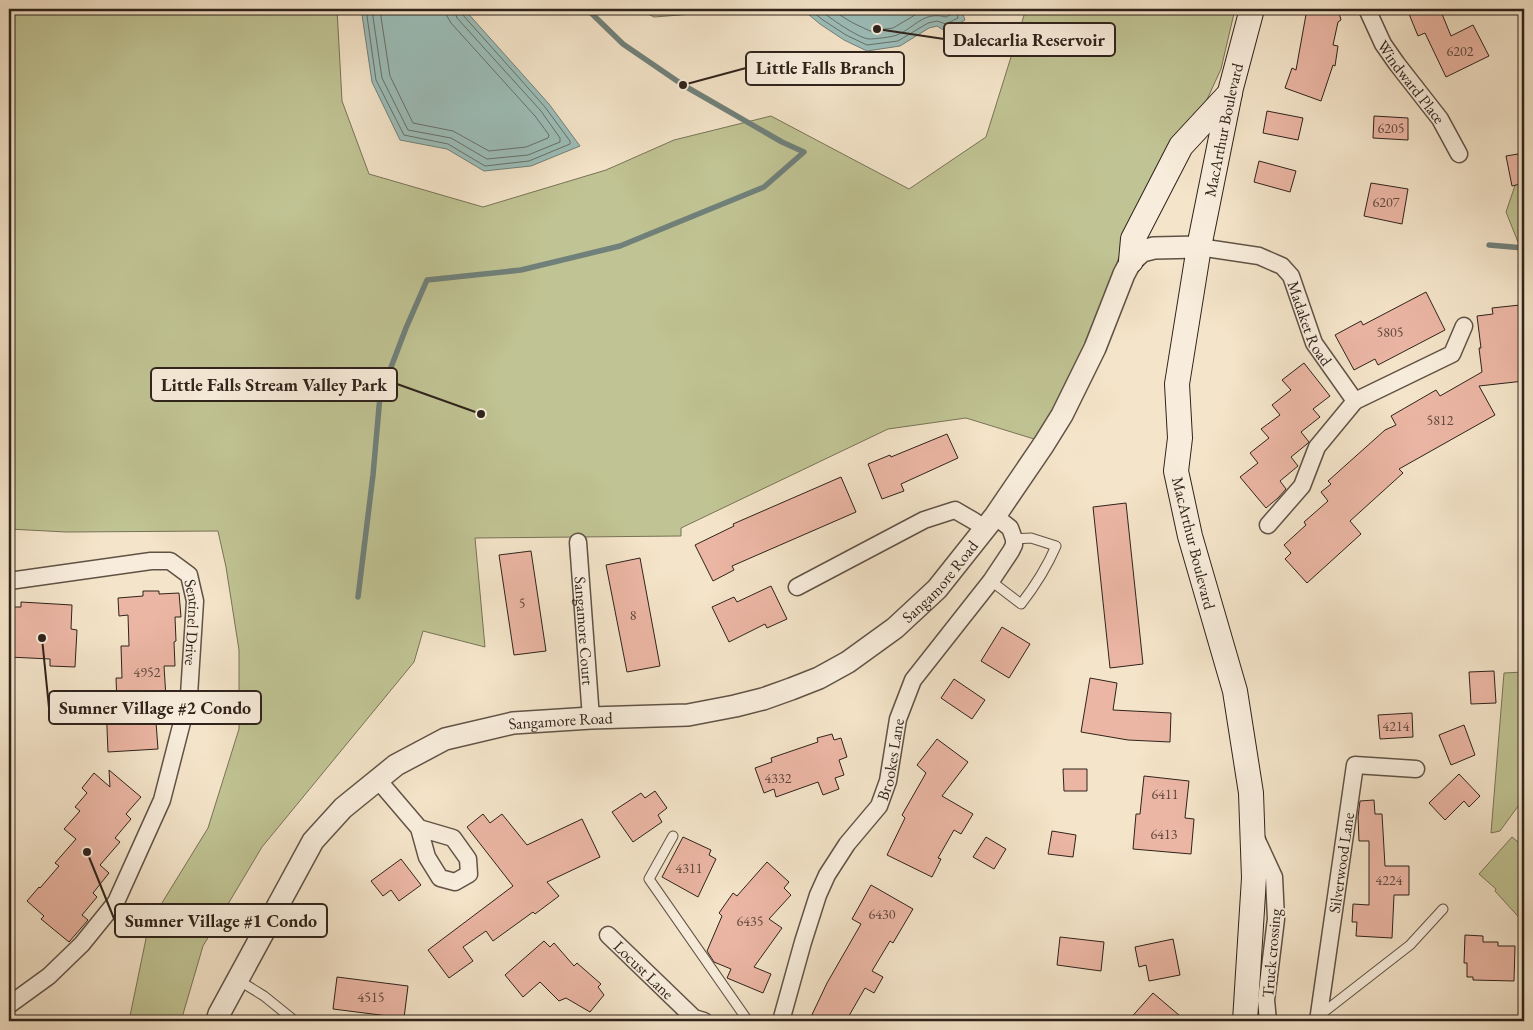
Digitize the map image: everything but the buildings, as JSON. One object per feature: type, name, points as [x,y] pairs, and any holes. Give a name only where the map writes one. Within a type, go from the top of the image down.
[{"type":"main road","name":"MacArthur Boulevard","points":[[1245,1021],[1254,878],[1251,793],[1234,691],[1190,536],[1176,471],[1180,438],[1177,384],[1199,247],[1230,93],[1252,9]]},
{"type":"main road","points":[[1131,261],[1133,239],[1181,146],[1230,93]]},
{"type":"street","name":"Windward Place","points":[[1367,9],[1384,44],[1397,64],[1440,119],[1459,154]]},
{"type":"street","points":[[1131,261],[1142,251],[1154,248],[1199,247]]},
{"type":"street","name":"Madaket Road","points":[[1199,247],[1258,256],[1282,266],[1291,276],[1314,343],[1355,401]]},
{"type":"street","name":"Sangamore Road","points":[[217,1021],[219,1014],[314,841],[343,808],[396,765],[445,739],[513,723],[688,715],[735,706],[791,690],[848,662],[869,648],[915,611],[937,589],[990,522],[1062,416],[1095,348],[1131,261]]},
{"type":"street","points":[[1268,526],[1302,486],[1317,447],[1355,401],[1452,354],[1464,326]]},
{"type":"street","name":"Sangamore Road","points":[[797,587],[924,520],[955,510],[974,521],[990,522]]},
{"type":"street","points":[[990,522],[1010,528],[1014,539]]},
{"type":"street","name":"Brookes Lane","points":[[781,1021],[802,942],[827,875],[848,844],[879,806],[888,781],[898,719],[913,680],[991,581],[1011,551],[1014,539]]},
{"type":"street","name":"Sangamore Court","points":[[578,542],[591,718]]},
{"type":"street","name":"Sentinel Drive","points":[[9,581],[151,561],[170,562],[189,575],[195,600],[189,695],[162,800],[116,902],[76,950],[49,976],[9,1005]]},
{"type":"street","name":"Silverwood Lane","points":[[1318,1019],[1356,765],[1416,769]]},
{"type":"street","points":[[378,780],[419,828]]},
{"type":"street","name":"Truck crossing","points":[[1252,829],[1274,877],[1276,919],[1266,1000],[1268,1021]]},
{"type":"street","name":"Locust Lane","points":[[608,935],[694,1018],[704,1021]]},
{"type":"lane","points":[[991,581],[1021,604],[1040,578],[1056,546],[1031,538],[1014,539]]},
{"type":"lane","points":[[673,836],[649,879],[748,1021]]},
{"type":"lane","points":[[1318,1019],[1410,945],[1443,909]]},
{"type":"lane","points":[[238,980],[264,996],[295,1021]]},
{"type":"green space","points":[[9,9],[337,9],[342,101],[369,174],[483,207],[606,170],[674,140],[771,116],[909,189],[986,137],[1026,9],[1235,9],[1221,69],[1204,106],[1126,238],[1090,336],[1054,407],[1034,439],[966,418],[888,429],[681,528],[681,536],[475,538],[485,647],[423,631],[414,662],[262,847],[203,946],[181,1021],[131,1021],[130,1016],[149,924],[208,828],[239,729],[239,650],[226,567],[218,531],[66,532],[9,529]]},
{"type":"green space","points":[[638,9],[698,9],[693,14],[654,17]]},
{"type":"green space","points":[[1524,159],[1524,257],[1506,212]]},
{"type":"green space","points":[[1524,672],[1524,798],[1500,831],[1491,833],[1504,673]]},
{"type":"green space","points":[[1512,837],[1524,847],[1524,923],[1495,891],[1496,889],[1479,874]]},
{"type":"water","points":[[364,9],[464,9],[549,104],[580,146],[531,166],[484,171],[447,149],[400,140],[372,82],[362,15]]},
{"type":"water","points":[[802,9],[961,9],[965,20],[945,31],[937,26],[929,28],[900,46],[867,51],[844,40]]},
{"type":"waterway","points":[[358,597],[373,475],[380,396],[427,280],[521,270],[620,246],[764,187],[804,152],[782,142],[683,85],[623,44],[587,9]]},
{"type":"waterway","points":[[1489,245],[1524,248]]},
{"type":"place","name":"Dalecarlia Reservoir","points":[[877,29]]},
{"type":"place","name":"Little Falls Branch","points":[[683,85]]},
{"type":"place","name":"Little Falls Stream Valley Park","points":[[481,414]]},
{"type":"place","name":"Sumner Village #2 Condo","points":[[42,638]]},
{"type":"place","name":"Sumner Village #1 Condo","points":[[87,852]]}]
